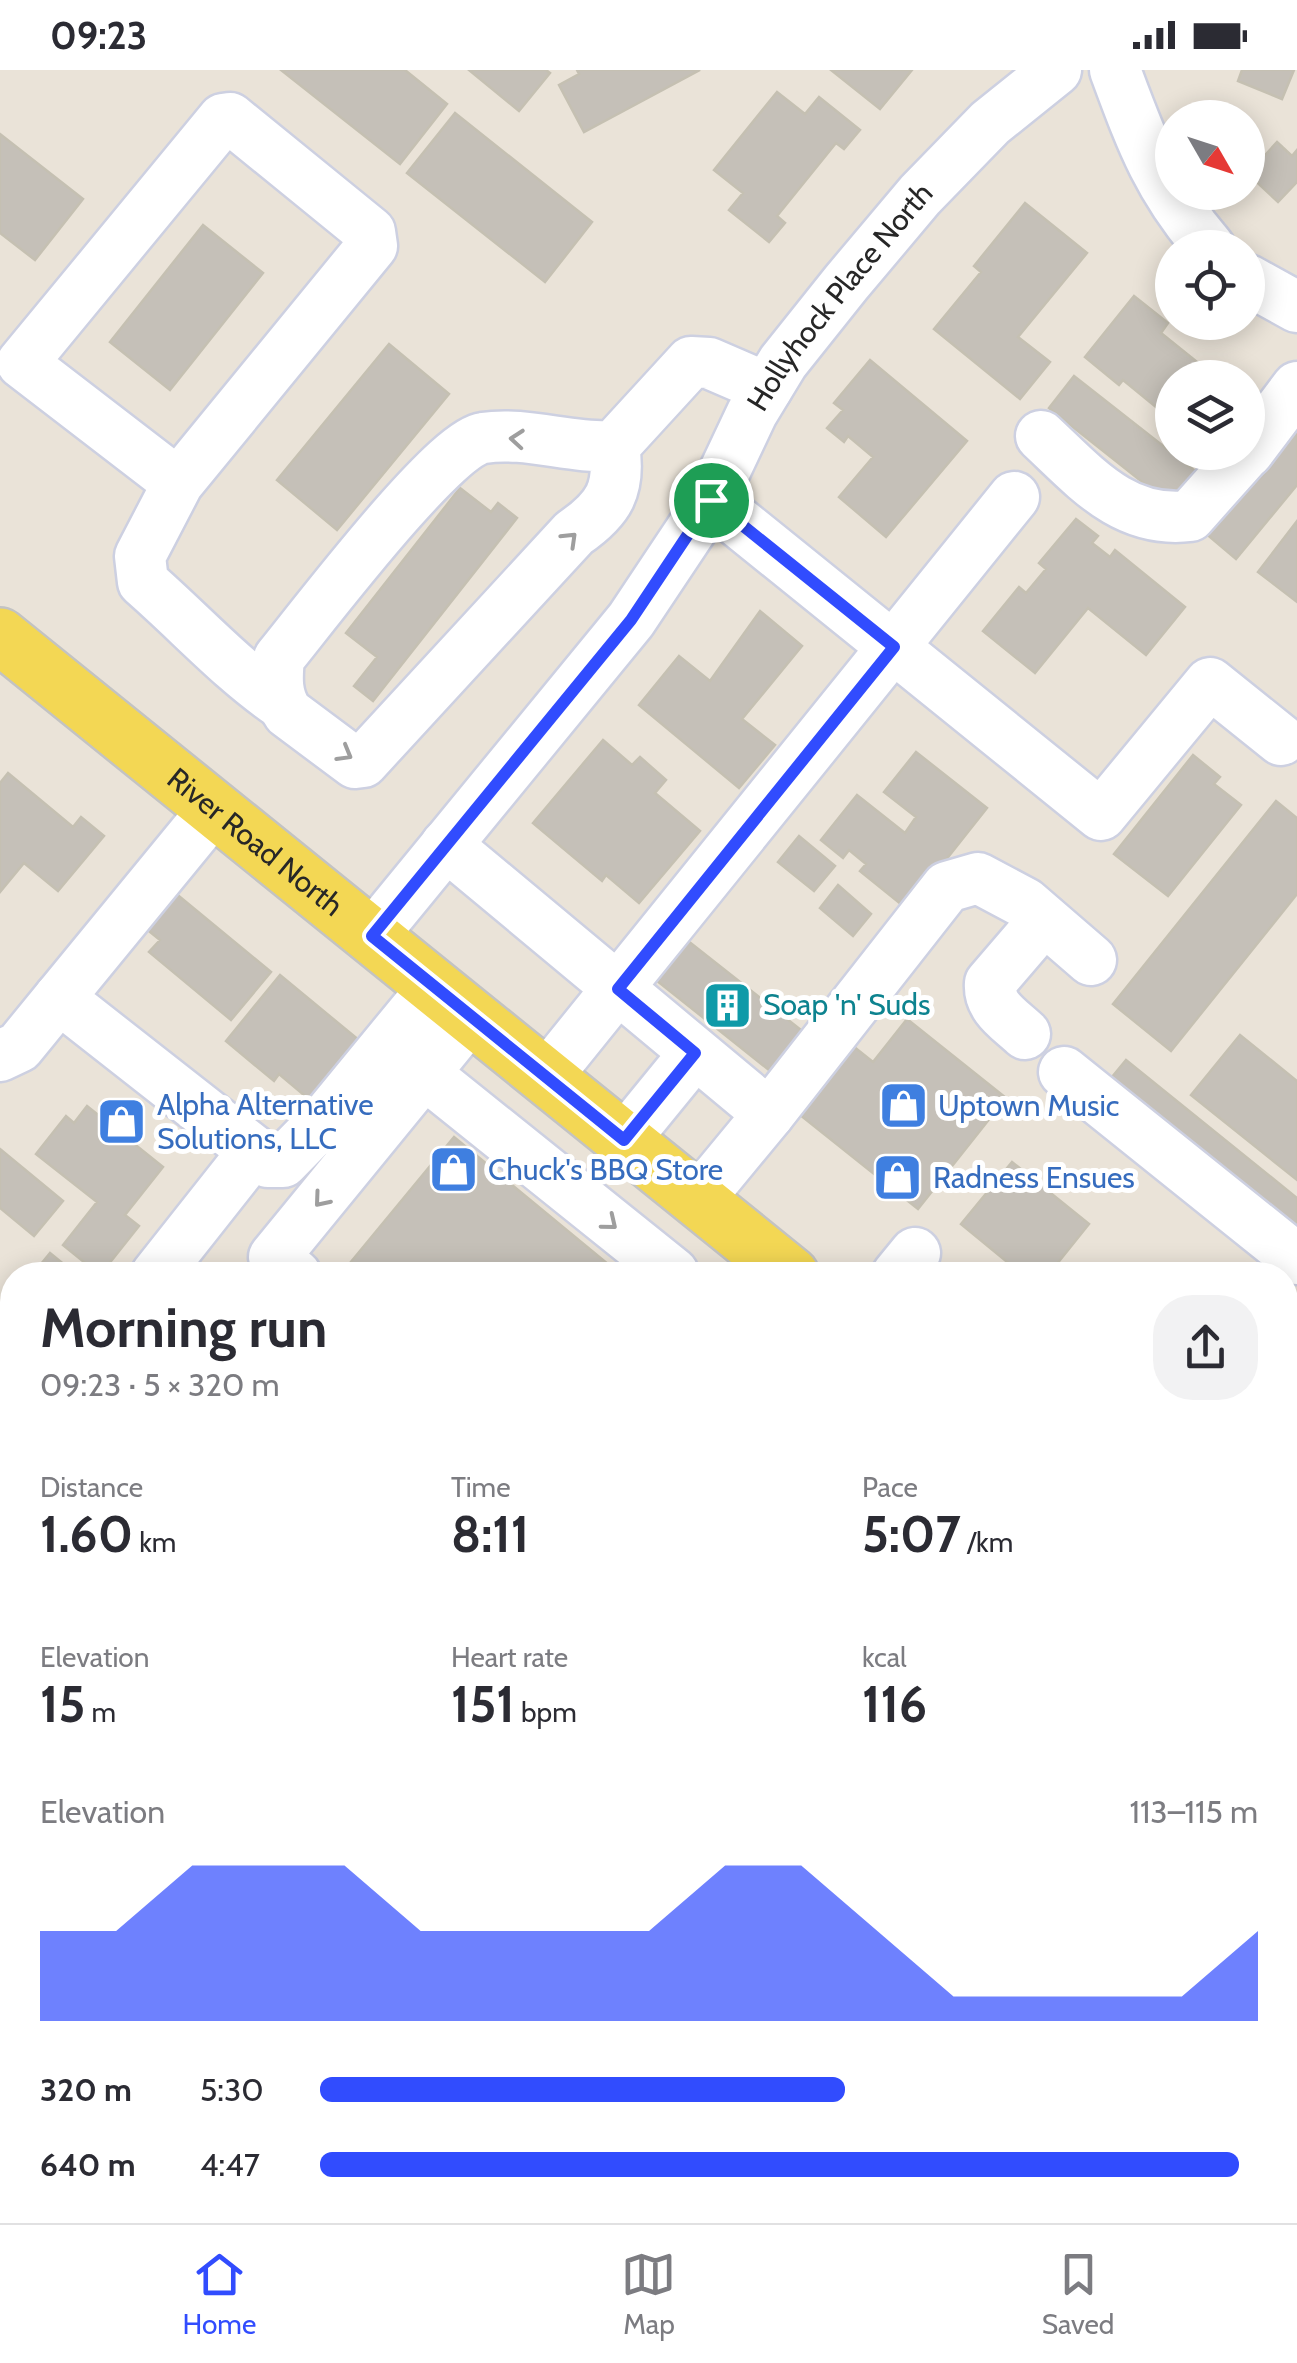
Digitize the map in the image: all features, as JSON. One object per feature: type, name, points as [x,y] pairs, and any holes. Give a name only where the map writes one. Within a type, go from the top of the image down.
[{"type":"main road","name":"River Road North","points":[[0,636],[776,1262]]},
{"type":"street","name":"Hollyhock Place North","points":[[372,936],[631,620],[711,500],[767,388],[846,283],[920,194],[990,123],[1056,70]]},
{"type":"street","points":[[1115,70],[1145,153],[1172,204],[1194,230]]},
{"type":"street","points":[[178,483],[8,366],[223,119],[230,118],[370,232],[372,246],[178,483],[152,527],[139,569],[143,582],[223,652],[280,681],[328,744],[355,763],[362,762],[574,532],[599,515],[615,488],[618,472],[614,446]]},
{"type":"street","points":[[1265,289],[1297,307]]},
{"type":"street","points":[[280,681],[401,510],[462,448],[478,438],[583,448],[614,446],[691,362],[710,362],[767,388]]},
{"type":"street","points":[[1265,429],[1297,387]]},
{"type":"street","points":[[1042,436],[1103,495],[1163,519],[1190,516],[1231,470]]},
{"type":"street","points":[[546,1078],[1014,497]]},
{"type":"street","points":[[711,500],[1102,815],[1210,682],[1281,740]]},
{"type":"street","points":[[0,1056],[18,1047],[214,809]]},
{"type":"street","points":[[446,845],[769,1114]]},
{"type":"street","points":[[679,1262],[769,1114],[948,888],[978,878],[1025,903],[1091,960]]},
{"type":"street","points":[[1025,1034],[997,1008],[989,995],[990,982],[1044,920]]},
{"type":"street","points":[[58,998],[268,1162],[283,1162],[293,1156],[453,1002]]},
{"type":"street","points":[[281,1262],[425,1074],[453,1002]]},
{"type":"street","points":[[624,1140],[695,1053]]},
{"type":"street","points":[[1064,1072],[1297,1259]]},
{"type":"street","points":[[425,1074],[657,1262]]},
{"type":"street","points":[[166,1262],[254,1151]]},
{"type":"building","points":[[281,70],[405,70],[447,104],[400,164]]},
{"type":"building","points":[[469,70],[546,70],[550,73],[519,111]]},
{"type":"building","points":[[577,70],[700,70],[584,132],[559,85],[579,74]]},
{"type":"building","points":[[831,70],[912,70],[880,109]]},
{"type":"building","points":[[1242,70],[1294,70],[1282,99],[1238,81]]},
{"type":"building","points":[[777,92],[805,114],[819,97],[860,130],[844,149],[836,143],[777,216],[785,223],[769,242],[729,210],[743,193],[714,170]]},
{"type":"building","points":[[455,113],[592,222],[545,282],[407,173]]},
{"type":"building","points":[[0,134],[83,199],[35,260],[0,233]]},
{"type":"building","points":[[1277,142],[1292,156],[1297,150],[1297,182],[1278,202],[1265,190],[1265,155]]},
{"type":"building","points":[[1025,203],[1087,253],[1018,337],[1050,362],[1020,399],[934,329],[981,272],[974,266]]},
{"type":"building","points":[[203,225],[263,273],[170,390],[110,342]]},
{"type":"building","points":[[1134,296],[1155,313],[1155,340],[1170,340],[1195,360],[1155,360],[1155,406],[1123,380],[1119,385],[1085,357]]},
{"type":"building","points":[[389,344],[449,394],[337,530],[277,480]]},
{"type":"building","points":[[870,360],[967,441],[886,537],[839,497],[873,457],[848,436],[844,442],[827,428],[843,410],[834,403]]},
{"type":"building","points":[[1074,376],[1155,440],[1155,470],[1195,471],[1170,504],[1049,408]]},
{"type":"building","points":[[1297,418],[1297,485],[1236,559],[1203,531],[1254,470],[1265,470],[1265,456]]},
{"type":"building","points":[[460,488],[491,512],[498,503],[517,518],[373,701],[354,686],[377,657],[346,633]]},
{"type":"building","points":[[1076,519],[1098,536],[1092,543],[1110,557],[1115,550],[1185,607],[1146,655],[1088,608],[1035,673],[983,631],[1019,587],[1026,593],[1046,569],[1039,563]]},
{"type":"building","points":[[1297,521],[1297,602],[1258,572]]},
{"type":"building","points":[[760,611],[802,646],[742,719],[775,745],[739,788],[639,705],[679,656],[710,681]]},
{"type":"building","points":[[603,740],[632,765],[640,757],[666,780],[655,793],[700,831],[639,903],[606,875],[602,881],[533,823]]},
{"type":"building","points":[[916,752],[987,808],[907,909],[860,871],[866,864],[849,850],[843,858],[821,840],[857,795],[905,833],[916,817],[884,792]]},
{"type":"building","points":[[1193,755],[1220,777],[1214,784],[1241,805],[1168,896],[1114,854]]},
{"type":"building","points":[[8,773],[73,827],[81,817],[104,836],[58,891],[24,863],[0,892],[0,783]]},
{"type":"building","points":[[1276,801],[1297,818],[1297,894],[1171,1051],[1113,1004]]},
{"type":"building","points":[[799,836],[835,866],[814,891],[778,862]]},
{"type":"building","points":[[838,885],[871,914],[853,936],[820,908]]},
{"type":"building","points":[[174,892],[271,972],[231,1020],[149,952],[160,940],[144,927]]},
{"type":"building","name":"Soap 'n' Suds","points":[[683,937],[806,1034],[774,1074],[651,976]]},
{"type":"building","points":[[280,975],[366,1046],[317,1106],[279,1074],[274,1081],[226,1041]]},
{"type":"building","name":"Uptown Music","points":[[907,1019],[1006,1098],[918,1209],[799,1114],[853,1046],[873,1062]]},
{"type":"building","points":[[1240,1035],[1297,1081],[1297,1180],[1191,1095]]},
{"type":"building","points":[[1126,1060],[1297,1198],[1297,1233],[1107,1083]]},
{"type":"building","points":[[87,1106],[163,1167],[125,1215],[139,1226],[110,1262],[84,1262],[63,1245],[97,1202],[36,1154],[66,1116],[74,1123]]},
{"type":"building","points":[[454,1137],[605,1262],[351,1262]]},
{"type":"building","points":[[0,1149],[63,1201],[34,1236],[0,1208]]},
{"type":"building","points":[[1012,1162],[1089,1224],[1058,1262],[1007,1262],[961,1224]]},
{"type":"building","points":[[50,1253],[61,1262],[43,1262]]},
{"type":"place","name":"Soap 'n' Suds","points":[[728,1005]]},
{"type":"place","name":"Uptown Music","points":[[903,1106]]},
{"type":"place","name":"Alpha Alternative Solutions, LLC","points":[[122,1122]]},
{"type":"place","name":"Chuck's BBQ Store","points":[[453,1170]]},
{"type":"place","name":"Radness Ensues","points":[[898,1178]]},
{"type":"route","points":[[711,500],[894,647],[618,989],[695,1053],[624,1140],[372,936],[631,620],[711,500]]}]
